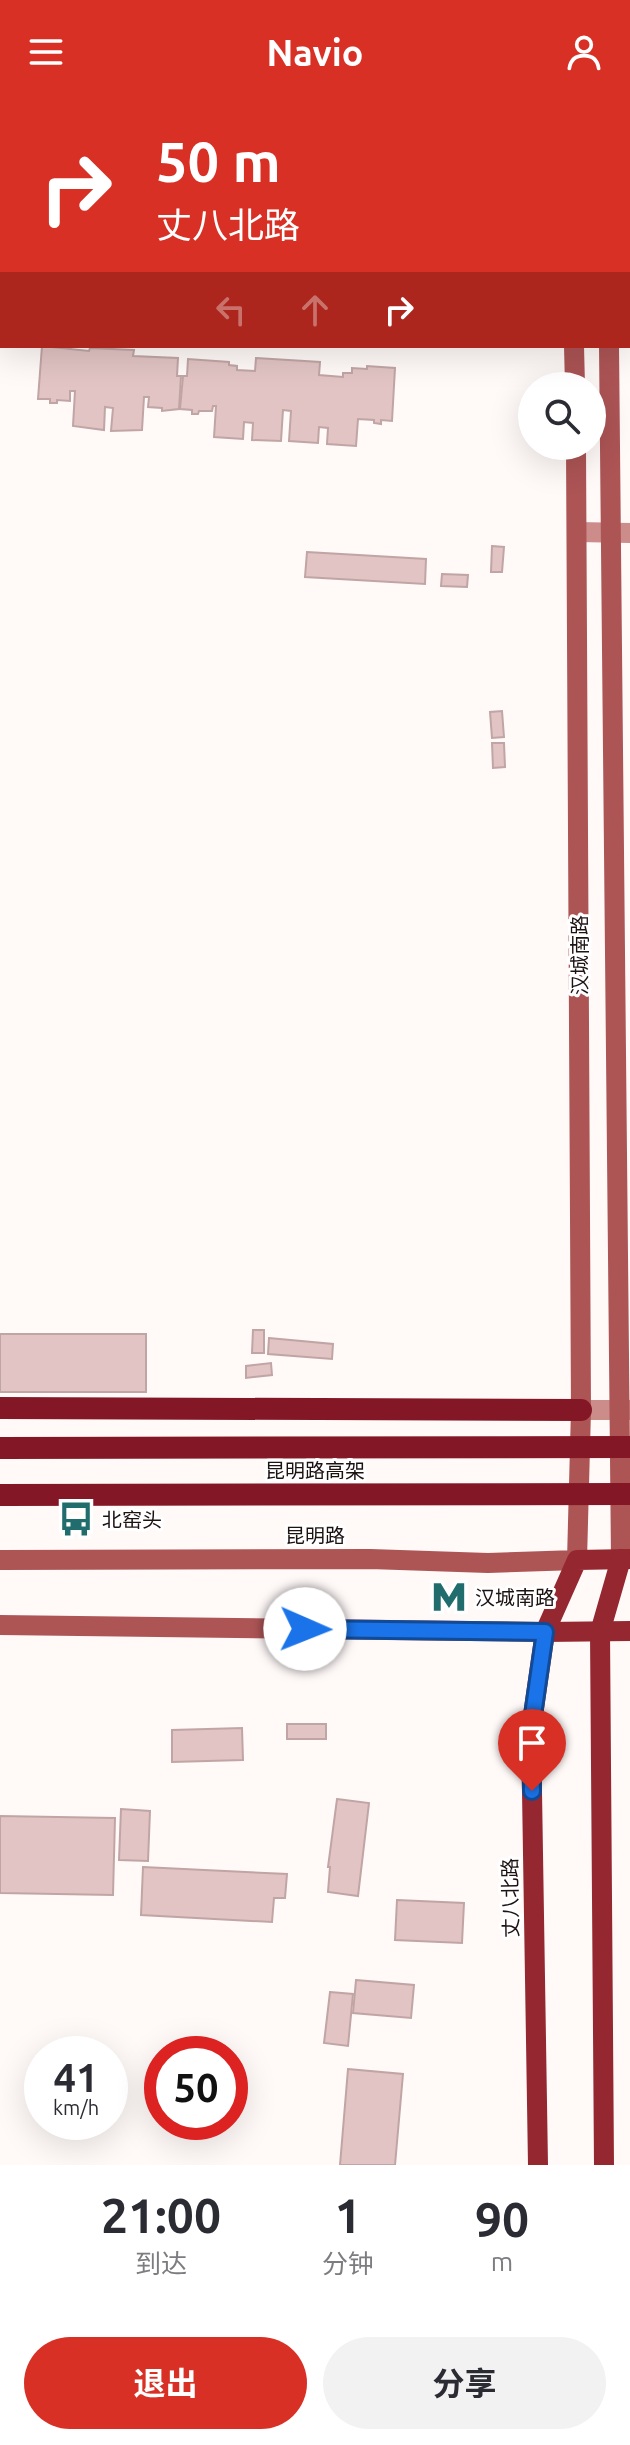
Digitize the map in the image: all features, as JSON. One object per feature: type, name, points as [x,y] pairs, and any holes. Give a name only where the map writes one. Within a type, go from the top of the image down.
[{"type":"highway","points":[[0,1408],[581,1410]]},
{"type":"highway","name":"昆明路高架","points":[[0,1448],[630,1447]]},
{"type":"highway","name":"昆明路高架","points":[[0,1495],[630,1494]]},
{"type":"main road","points":[[574,348],[575,372]]},
{"type":"main road","name":"汉城南路","points":[[609,348],[621,533],[626,1559]]},
{"type":"main road","name":"汉城南路","points":[[576,460],[581,1410],[577,1560]]},
{"type":"main road","name":"昆明路","points":[[0,1560],[370,1559],[488,1563],[626,1559]]},
{"type":"main road","points":[[604,2165],[600,1632],[626,1559]]},
{"type":"main road","name":"丈八北路","points":[[538,2165],[531,1729],[545,1632],[577,1560]]},
{"type":"main road","points":[[0,1625],[630,1631]]},
{"type":"street","points":[[577,532],[621,533]]},
{"type":"street","points":[[581,1410],[624,1410]]},
{"type":"building","points":[[42,348],[134,350],[133,356],[178,358],[177,376],[181,376],[179,409],[162,411],[162,408],[148,407],[149,397],[144,397],[142,430],[111,431],[113,408],[105,407],[104,430],[73,426],[75,391],[70,391],[70,401],[50,403],[50,399],[38,399]]},
{"type":"building","points":[[256,358],[320,362],[319,375],[343,377],[343,373],[352,373],[352,368],[395,368],[392,421],[381,420],[381,424],[374,423],[374,420],[358,419],[356,446],[327,444],[328,428],[319,427],[318,443],[289,441],[291,411],[283,410],[281,441],[252,440],[253,423],[244,422],[243,439],[214,437],[216,406],[212,411],[199,411],[198,414],[180,409],[188,359],[229,362],[229,365],[237,366],[237,370],[255,371]]},
{"type":"building","points":[[492,546],[504,547],[502,572],[491,572]]},
{"type":"building","points":[[307,552],[426,559],[425,584],[305,577]]},
{"type":"building","points":[[442,574],[468,575],[467,587],[441,586]]},
{"type":"building","points":[[502,711],[504,737],[492,738],[490,712]]},
{"type":"building","points":[[492,743],[504,743],[505,767],[493,768]]},
{"type":"building","points":[[253,1330],[264,1330],[264,1353],[252,1353]]},
{"type":"building","points":[[0,1334],[146,1334],[146,1392],[0,1392]]},
{"type":"building","points":[[269,1338],[333,1344],[332,1359],[268,1354]]},
{"type":"building","points":[[271,1363],[272,1375],[246,1378],[246,1366]]},
{"type":"building","points":[[287,1724],[326,1724],[326,1739],[287,1739]]},
{"type":"building","points":[[242,1728],[243,1760],[172,1762],[172,1730]]},
{"type":"building","points":[[337,1799],[369,1803],[358,1896],[328,1892],[328,1867]]},
{"type":"building","points":[[121,1809],[150,1811],[148,1861],[119,1860]]},
{"type":"building","points":[[0,1816],[115,1818],[113,1895],[0,1893]]},
{"type":"building","points":[[143,1867],[287,1874],[285,1898],[274,1898],[272,1922],[141,1915]]},
{"type":"building","points":[[397,1900],[464,1903],[462,1943],[395,1940]]},
{"type":"building","points":[[356,1980],[414,1985],[411,2018],[353,2013]]},
{"type":"building","points":[[330,1992],[353,1994],[348,2046],[324,2043]]},
{"type":"building","points":[[348,2069],[403,2074],[395,2165],[340,2165]]},
{"type":"place","name":"北窑头","points":[[76,1519]]},
{"type":"place","name":"汉城南路","points":[[449,1597]]},
{"type":"route","points":[[305,1629],[545,1632],[531,1729],[532,1791]]}]
